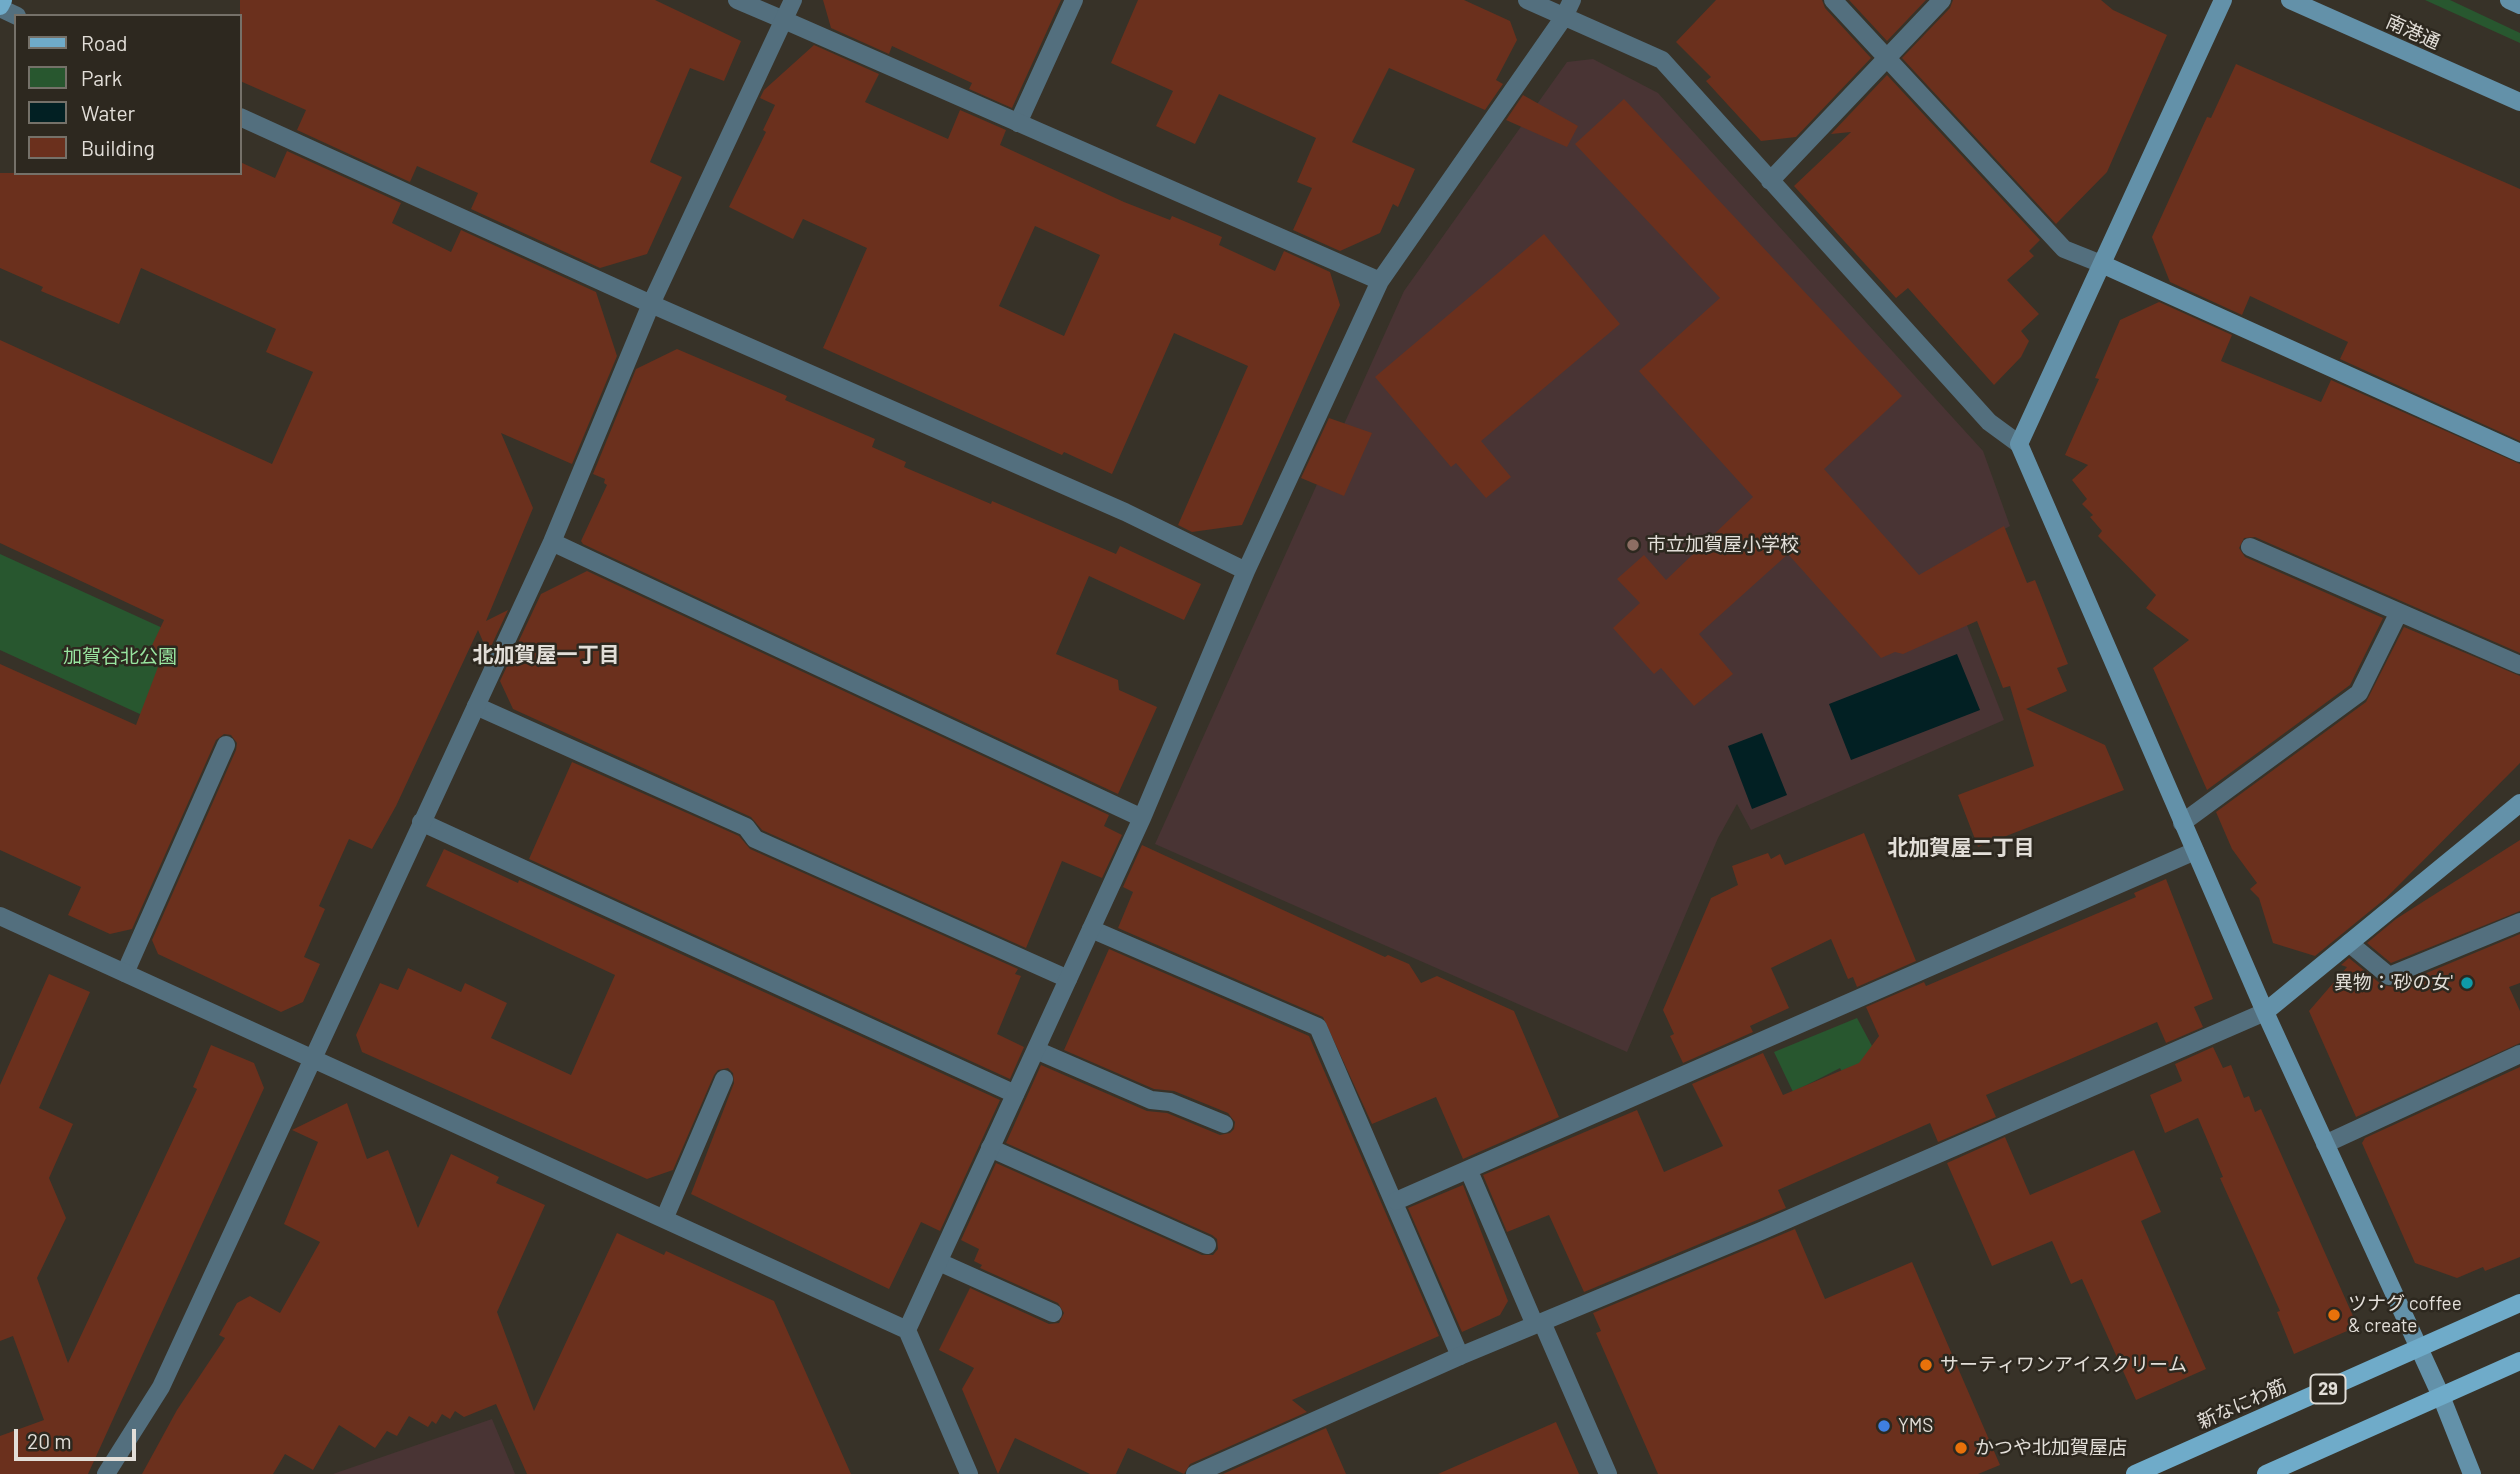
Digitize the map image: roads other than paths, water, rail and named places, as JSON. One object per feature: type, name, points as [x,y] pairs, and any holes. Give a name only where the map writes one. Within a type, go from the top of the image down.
[{"type":"main road","points":[[0,7],[3,0]]},
{"type":"main road","name":"新なにわ筋","points":[[2135,1474],[2520,1303]]},
{"type":"main road","points":[[2266,1474],[2520,1361]]},
{"type":"street","points":[[737,0],[1380,281]]},
{"type":"street","points":[[106,1474],[161,1387],[552,542],[651,304],[793,0]]},
{"type":"street","points":[[1018,123],[1074,0]]},
{"type":"street","points":[[1527,0],[1662,60],[1989,422],[2019,444],[2265,1012],[2441,1396],[2472,1474]]},
{"type":"street","points":[[907,1330],[1142,818],[1246,571],[1380,281],[1564,17],[1572,0]]},
{"type":"street","points":[[1833,0],[2064,249],[2520,453]]},
{"type":"street","points":[[1770,181],[1942,0]]},
{"type":"street","points":[[2019,444],[2104,265],[2223,0]]},
{"type":"street","name":"南港通","points":[[2290,0],[2520,102]]},
{"type":"street","points":[[2509,0],[2520,5]]},
{"type":"street","points":[[242,118],[651,304],[1125,512],[1246,571]]},
{"type":"street","points":[[552,542],[1142,818]]},
{"type":"street","points":[[2250,547],[2398,614],[2520,665]]},
{"type":"street","points":[[2182,823],[2358,693],[2398,614]]},
{"type":"street","points":[[476,706],[746,827],[755,839],[1068,979]]},
{"type":"street","points":[[125,973],[226,745]]},
{"type":"street","points":[[1195,1474],[1460,1356],[1761,1231],[2265,1012],[2520,803]]},
{"type":"street","points":[[421,822],[1015,1094]]},
{"type":"street","points":[[1396,1201],[2195,851]]},
{"type":"street","points":[[0,916],[665,1217],[907,1330],[969,1474]]},
{"type":"street","points":[[2348,943],[2389,976],[2520,922]]},
{"type":"street","points":[[1091,929],[1318,1027],[1396,1201],[1460,1356]]},
{"type":"street","points":[[1036,1050],[1151,1100],[1170,1102],[1224,1124]]},
{"type":"street","points":[[2325,1144],[2520,1054]]},
{"type":"street","points":[[665,1217],[724,1079]]},
{"type":"street","points":[[990,1149],[1207,1244]]},
{"type":"street","points":[[1469,1171],[1608,1474]]},
{"type":"street","points":[[939,1262],[1053,1313]]},
{"type":"water","points":[[1957,654],[1980,710],[1851,760],[1829,704]]},
{"type":"water","points":[[1762,733],[1787,795],[1752,809],[1728,746]]},
{"type":"place","name":"市立加賀屋小学校","points":[[1633,545]]},
{"type":"place","name":"異物：'砂の女'","points":[[2467,983]]},
{"type":"place","name":"ツナグ coffee & create","points":[[2334,1315]]},
{"type":"place","name":"サーティワンアイスクリーム","points":[[1926,1365]]},
{"type":"place","name":"YMS","points":[[1884,1426]]},
{"type":"place","name":"かつや北加賀屋店","points":[[1961,1448]]},
{"type":"district","name":"北加賀屋一丁目","points":[[546,655]]},
{"type":"district","name":"北加賀屋二丁目","points":[[1961,848]]},
{"type":"park label","name":"加賀谷北公園","points":[[120,657]]}]
